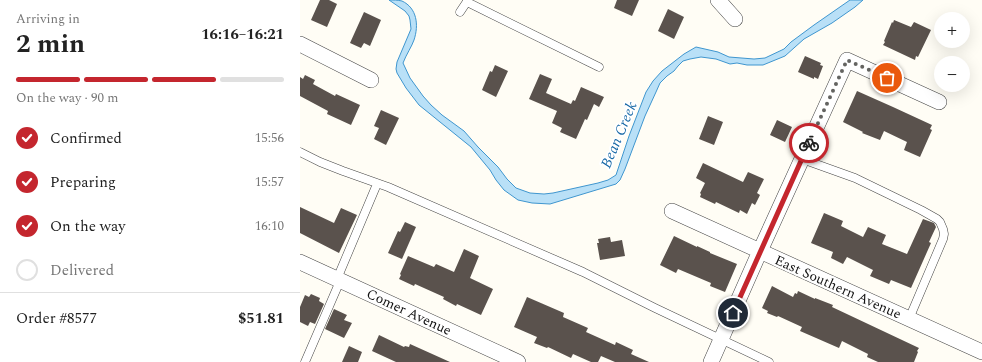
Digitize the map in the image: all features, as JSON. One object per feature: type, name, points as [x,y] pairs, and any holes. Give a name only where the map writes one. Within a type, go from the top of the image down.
[{"type":"street","points":[[718,0],[735,19]]},
{"type":"street","points":[[300,44],[371,80]]},
{"type":"street","points":[[711,362],[847,60],[939,102]]},
{"type":"street","name":"East Southern Avenue","points":[[672,212],[982,352]]},
{"type":"street","name":"Comer Avenue","points":[[300,262],[518,362]]},
{"type":"lane","points":[[460,12],[467,1],[599,67]]},
{"type":"lane","points":[[300,152],[332,167],[388,187],[582,272],[769,362]]},
{"type":"lane","points":[[802,159],[854,178],[921,210],[940,222],[944,234],[943,239],[909,318]]},
{"type":"lane","points":[[305,362],[378,184]]},
{"type":"water","name":"Bean Creek","points":[[389,0],[402,1],[414,12],[416,18],[416,34],[403,63],[410,78],[423,96],[442,115],[464,131],[516,188],[530,193],[544,194],[598,183],[608,180],[616,175],[646,92],[662,71],[684,54],[696,47],[718,52],[729,57],[754,59],[765,58],[784,49],[791,42],[850,0],[863,0],[832,23],[804,39],[785,56],[763,65],[747,65],[737,63],[730,64],[716,59],[701,57],[683,61],[660,83],[645,116],[620,180],[616,184],[550,204],[532,203],[518,200],[504,190],[471,147],[419,105],[406,88],[396,69],[397,62],[411,29],[409,16],[405,11]]},
{"type":"building","points":[[320,0],[329,0],[337,4],[327,27],[311,20]]},
{"type":"building","points":[[617,0],[639,0],[632,16],[614,8]]},
{"type":"building","points":[[668,9],[684,17],[674,39],[658,31]]},
{"type":"building","points":[[364,12],[381,20],[370,46],[364,43],[361,48],[350,43]]},
{"type":"building","points":[[894,20],[911,27],[914,22],[931,30],[918,57],[916,56],[915,60],[883,45]]},
{"type":"building","points":[[805,56],[821,63],[820,65],[823,66],[818,79],[814,77],[814,79],[798,72]]},
{"type":"building","points":[[495,65],[508,71],[496,97],[482,90],[490,71],[492,72]]},
{"type":"building","points":[[540,74],[552,79],[546,93],[571,104],[573,100],[575,101],[581,87],[604,97],[599,107],[594,104],[576,139],[560,132],[562,128],[552,123],[557,111],[529,99]]},
{"type":"building","points":[[305,75],[315,80],[313,84],[335,96],[336,94],[360,105],[351,125],[327,114],[328,111],[300,96],[300,77],[303,79]]},
{"type":"building","points":[[857,91],[932,125],[930,129],[932,130],[920,157],[904,150],[907,142],[884,131],[880,140],[862,133],[863,132],[843,122]]},
{"type":"building","points":[[381,110],[399,118],[386,145],[374,139],[379,128],[374,126]]},
{"type":"building","points":[[708,116],[723,122],[714,145],[699,139]]},
{"type":"building","points":[[777,120],[792,127],[785,142],[770,135]]},
{"type":"building","points":[[703,163],[743,182],[748,172],[764,179],[757,193],[760,195],[755,205],[752,203],[747,214],[740,210],[739,213],[716,202],[715,204],[700,197],[700,193],[705,183],[696,178]]},
{"type":"building","points":[[300,207],[334,223],[341,208],[357,215],[339,253],[300,233]]},
{"type":"building","points":[[824,213],[843,221],[841,226],[863,237],[868,227],[886,235],[882,244],[907,254],[923,219],[934,223],[936,227],[929,242],[931,243],[911,288],[891,280],[889,284],[870,276],[873,270],[847,257],[843,264],[831,258],[833,252],[811,243]]},
{"type":"building","points":[[405,222],[416,227],[402,259],[388,253],[398,231],[400,232]]},
{"type":"building","points":[[674,236],[737,264],[725,292],[710,286],[711,283],[678,269],[676,273],[660,265]]},
{"type":"building","points":[[610,237],[611,242],[622,240],[625,256],[600,260],[597,243],[599,243],[598,239]]},
{"type":"building","points":[[464,249],[479,256],[470,278],[493,289],[481,315],[457,304],[456,306],[443,299],[444,297],[415,284],[414,286],[399,279],[408,256],[434,267],[436,264],[454,272]]},
{"type":"building","points":[[772,286],[793,297],[798,291],[833,305],[832,307],[919,348],[914,362],[878,362],[867,357],[868,354],[842,341],[839,348],[800,331],[802,327],[778,316],[777,317],[767,313],[768,311],[762,308]]},
{"type":"building","points":[[311,294],[320,298],[319,301],[324,304],[315,324],[310,322],[308,326],[300,322],[300,307],[305,295],[309,297]]},
{"type":"building","points":[[527,297],[564,313],[563,317],[588,328],[586,332],[615,345],[616,342],[633,350],[631,354],[649,362],[615,362],[601,356],[598,362],[591,362],[573,354],[571,358],[548,347],[547,348],[534,343],[537,337],[514,327]]},
{"type":"building","points":[[334,309],[347,315],[344,320],[352,323],[344,338],[325,329]]},
{"type":"building","points":[[379,335],[404,347],[409,347],[410,344],[450,362],[396,362],[372,351]]},
{"type":"building","points":[[349,346],[362,352],[358,362],[342,362]]},
{"type":"way so far","points":[[809,143],[847,60],[887,78]]},
{"type":"route","points":[[733,313],[809,143]]}]
